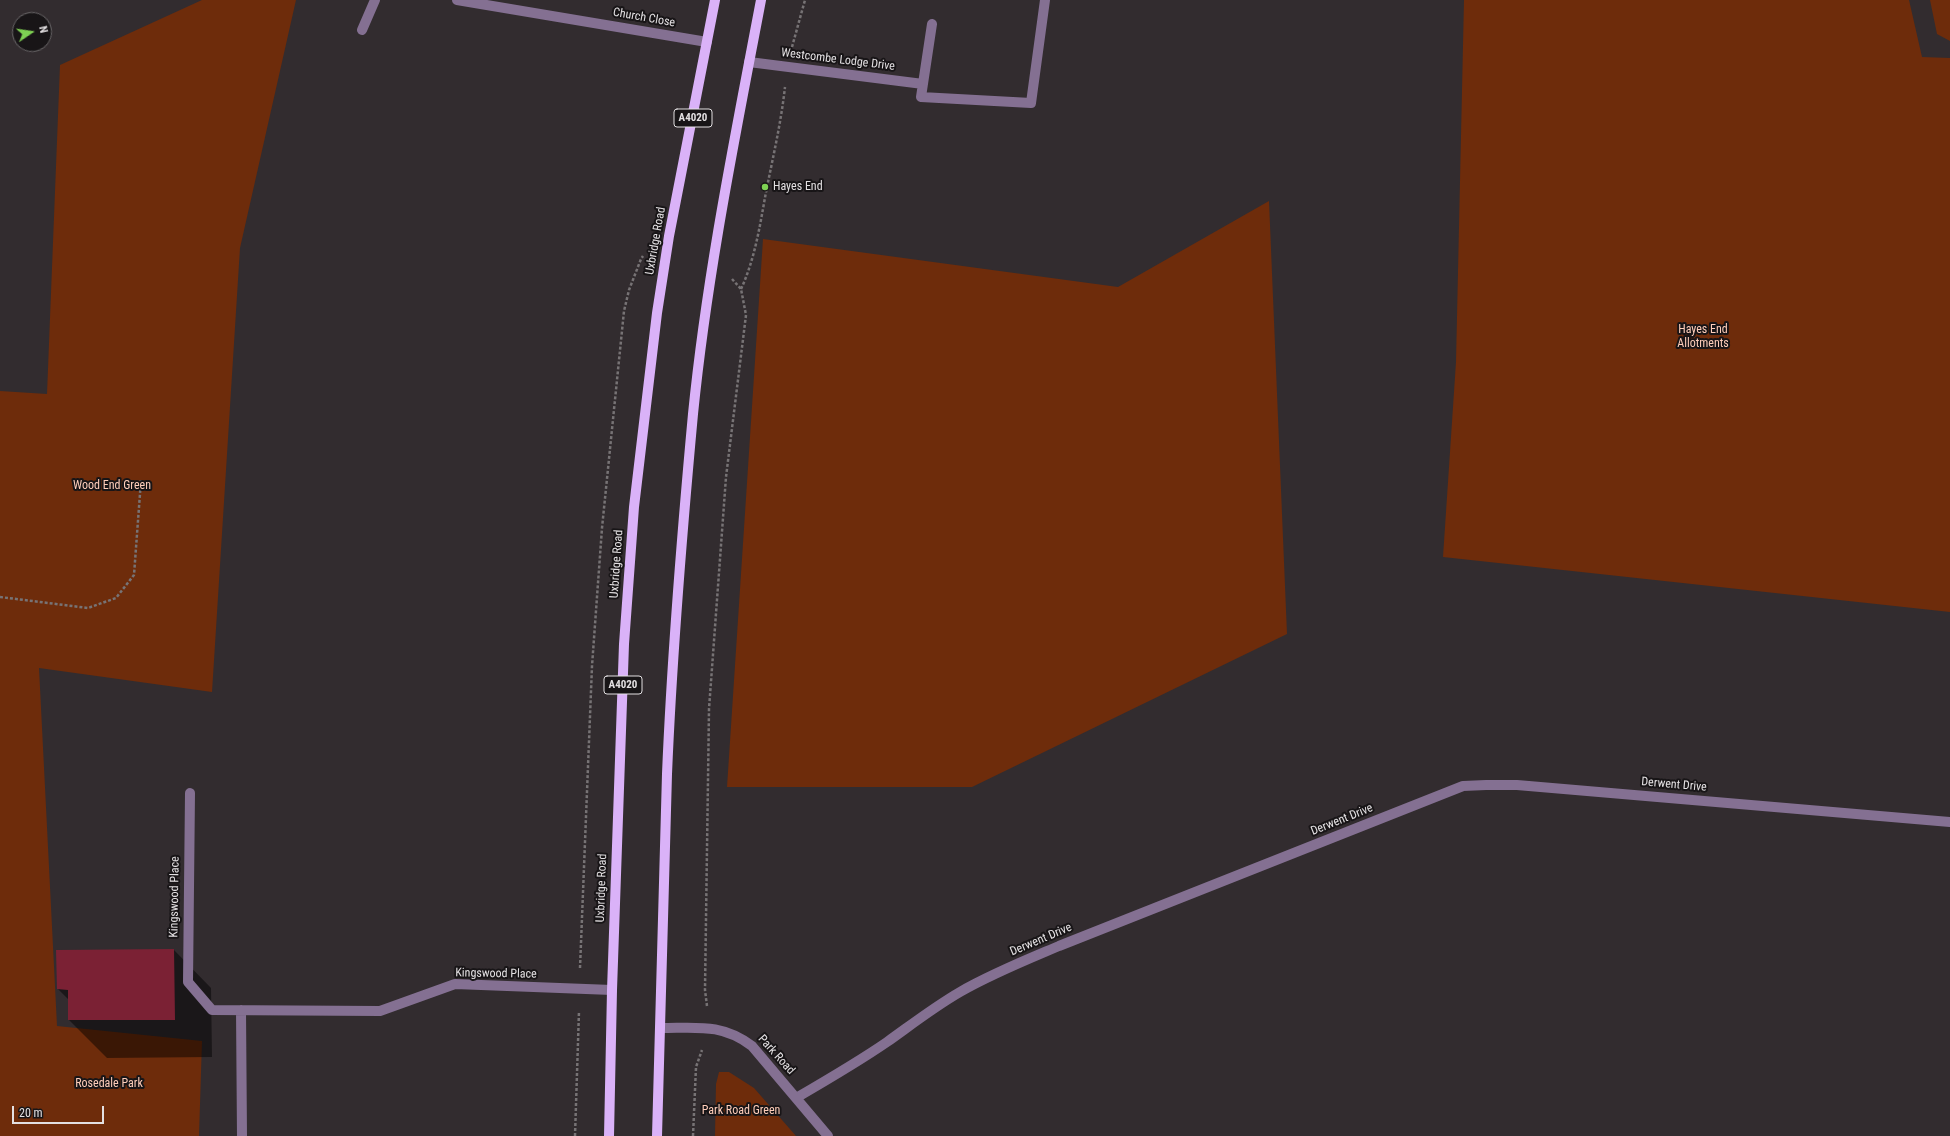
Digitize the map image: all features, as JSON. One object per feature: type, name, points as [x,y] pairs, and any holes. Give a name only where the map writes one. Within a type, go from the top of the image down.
[{"type":"main road","name":"Uxbridge Road","points":[[609,1136],[612,990],[624,644],[634,507],[669,236],[714,0]]},
{"type":"main road","points":[[658,1136],[670,734],[674,655],[693,412],[708,294],[724,192],[761,0]]},
{"type":"street","points":[[362,30],[375,0]]},
{"type":"street","name":"Church Close","points":[[457,0],[707,42]]},
{"type":"street","points":[[932,24],[921,97],[1031,103],[1045,0]]},
{"type":"street","name":"Westcombe Lodge Drive","points":[[749,62],[923,84]]},
{"type":"street","name":"Derwent Drive","points":[[796,1098],[833,1077],[880,1047],[933,1008],[999,972],[1060,946],[1463,786],[1486,784],[1517,785],[1950,822]]},
{"type":"street","name":"Kingswood Place","points":[[190,793],[188,982],[212,1010],[380,1012],[455,984],[612,990]]},
{"type":"street","points":[[241,1010],[242,1136]]},
{"type":"street","name":"Park Road","points":[[661,1028],[710,1028],[726,1030],[740,1036],[752,1046],[828,1136]]},
{"type":"path","points":[[791,50],[805,0]]},
{"type":"path","points":[[705,990],[709,709],[726,477],[746,315],[741,289],[748,274],[757,238],[782,115],[785,85]]},
{"type":"path","name":"Uxbridge Road","points":[[575,1136],[579,989],[592,666],[602,528],[624,311]]},
{"type":"path","points":[[0,597],[88,608],[116,598],[134,575],[142,480]]},
{"type":"path","points":[[693,1136],[696,1067]]},
{"type":"green space","name":"Wood End Green","points":[[202,0],[296,0],[240,248],[212,692],[39,668],[57,1026],[202,1041],[199,1136],[0,1136],[0,391],[47,394],[60,65]]},
{"type":"green space","name":"Hayes End Allotments","points":[[1464,0],[1909,0],[1922,57],[1950,58],[1950,612],[1443,557],[1456,362]]},
{"type":"green space","points":[[1930,0],[1950,0],[1950,41],[1937,34]]},
{"type":"green space","points":[[1269,201],[1287,634],[972,787],[727,787],[763,239],[1118,287]]},
{"type":"green space","name":"Park Road Green","points":[[719,1072],[729,1072],[754,1088],[796,1136],[715,1136],[716,1084]]},
{"type":"building","points":[[174,949],[175,1020],[68,1020],[68,990],[57,989],[56,950]]},
{"type":"place","name":"Hayes End","points":[[765,187]]},
{"type":"park label","name":"Rosedale Park","points":[[109,1084]]}]
